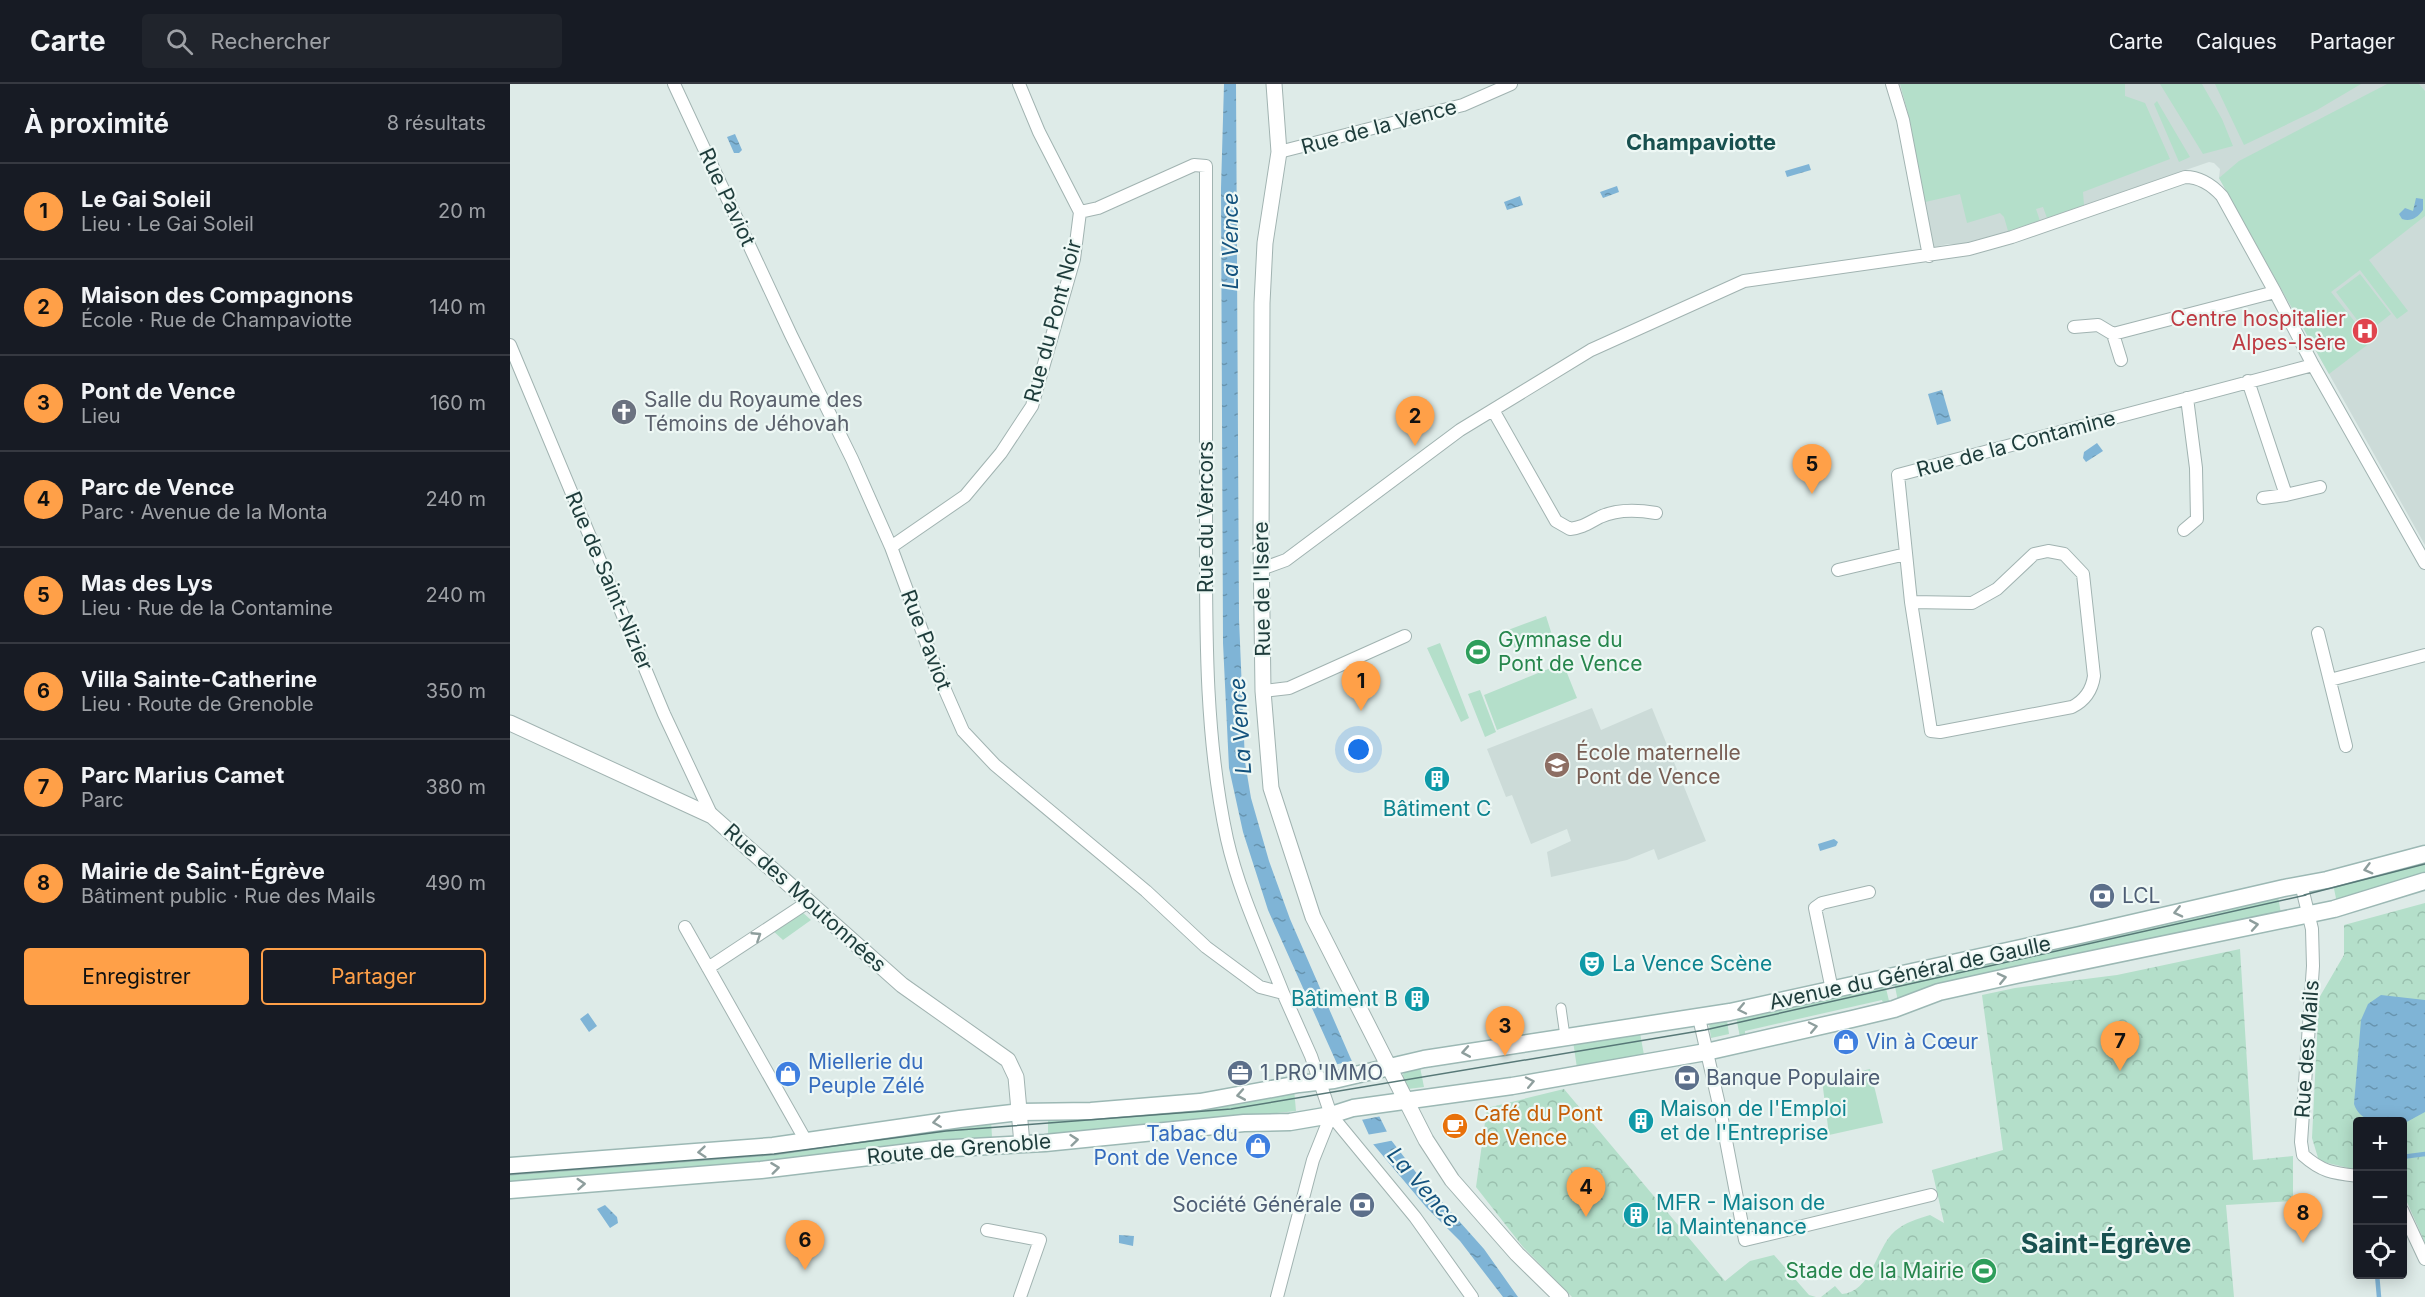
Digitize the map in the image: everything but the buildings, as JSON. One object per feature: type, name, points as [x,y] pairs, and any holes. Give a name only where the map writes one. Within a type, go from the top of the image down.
[{"type":"main road","name":"Avenue du Général de Gaulle","points":[[1382,1068],[1493,1048],[1699,1018],[2334,878],[2425,854]]},
{"type":"main road","name":"Avenue du Général de Gaulle","points":[[1399,1102],[1512,1086],[1706,1052],[1862,1017],[1940,992],[2308,915],[2425,881]]},
{"type":"main road","name":"Route de Grenoble","points":[[510,1166],[657,1156],[806,1141],[1020,1112],[1091,1111],[1200,1102],[1382,1068]]},
{"type":"main road","name":"Route de Grenoble","points":[[510,1190],[761,1170],[935,1149],[1022,1144],[1244,1123],[1290,1122],[1331,1115],[1353,1108],[1399,1102]]},
{"type":"street","name":"Rue Paviot","points":[[674,84],[791,335],[852,459],[891,547],[938,674],[963,731],[994,765],[1146,891],[1206,947],[1260,987],[1282,993]]},
{"type":"street","name":"Rue du Pont Noir","points":[[891,547],[965,496],[1001,453],[1032,406],[1074,259],[1080,212],[1039,132],[1019,84]]},
{"type":"street","name":"Rue de l'Isère","points":[[1274,84],[1279,152],[1265,243],[1262,303],[1263,690],[1271,788],[1313,917],[1377,1045],[1382,1068],[1399,1102],[1452,1180],[1517,1254],[1561,1297]]},
{"type":"street","name":"Rue de la Vence","points":[[1279,152],[1463,105],[1511,84]]},
{"type":"street","points":[[1892,84],[1904,120],[1929,256]]},
{"type":"street","name":"Rue du Vercors","points":[[1080,212],[1098,208],[1194,165],[1206,166],[1206,572],[1207,646],[1214,763],[1231,850],[1242,889],[1282,993]]},
{"type":"street","points":[[1261,569],[1286,560],[1422,458],[1493,410],[1591,350],[1744,281],[1969,249],[2012,237],[2185,177],[2194,177],[2214,187],[2222,196],[2313,365],[2425,563]]},
{"type":"street","points":[[2113,334],[2275,292]]},
{"type":"street","points":[[2074,327],[2098,325],[2113,334],[2121,360]]},
{"type":"street","name":"Rue de Saint-Nizier","points":[[510,345],[664,714],[712,816]]},
{"type":"street","name":"Rue de la Contamine","points":[[1911,602],[1972,603],[1997,589],[2034,554],[2048,551],[2064,554],[2083,574],[2094,676],[2093,684],[2081,702],[2072,707],[1940,732],[1931,731],[1911,602],[1898,475],[2313,365]]},
{"type":"street","points":[[2248,381],[2286,495]]},
{"type":"street","points":[[2184,530],[2197,519],[2196,468],[2187,398]]},
{"type":"street","points":[[1493,410],[1556,521],[1570,529],[1586,527],[1598,518],[1609,514],[1640,510],[1656,513]]},
{"type":"street","points":[[2263,498],[2320,487]]},
{"type":"street","points":[[1838,570],[1906,554]]},
{"type":"street","points":[[2318,633],[2346,746]]},
{"type":"street","points":[[1263,690],[1289,688],[1405,636]]},
{"type":"street","points":[[2330,680],[2425,656]]},
{"type":"street","name":"Rue des Moutonnées","points":[[510,723],[712,816],[902,985],[1008,1060],[1016,1077],[1022,1144]]},
{"type":"street","name":"Rue des Mails","points":[[2301,884],[2312,929],[2313,966],[2301,1142],[2303,1155],[2316,1166],[2333,1174],[2353,1176]]},
{"type":"street","points":[[1832,990],[1815,908],[1822,903],[1869,892]]},
{"type":"street","points":[[708,968],[808,902]]},
{"type":"street","points":[[685,927],[806,1141]]},
{"type":"street","points":[[1276,1297],[1313,1160],[1331,1115],[1327,1080],[1282,993]]},
{"type":"street","points":[[1561,1008],[1564,1029]]},
{"type":"street","points":[[1699,1018],[1720,1109],[1745,1240],[1931,1195]]},
{"type":"street","points":[[1331,1115],[1415,1217],[1472,1297]]},
{"type":"street","points":[[2407,1219],[2425,1259]]},
{"type":"street","points":[[987,1230],[1040,1240],[1020,1297]]},
{"type":"shaded area","name":"Centre hospitalier Alpes-Isère","points":[[1900,84],[2425,84],[2425,545],[2219,178],[2220,169],[2214,163],[2209,162],[1997,235],[1961,244],[1934,247],[1925,223],[1908,113]]},
{"type":"shaded area","points":[[1592,708],[1601,730],[1652,708],[1706,841],[1658,860],[1654,849],[1627,860],[1551,877],[1547,852],[1571,841],[1567,829],[1531,844],[1512,795],[1506,797],[1487,749]]},
{"type":"green space","points":[[1900,84],[2125,84],[2125,96],[2145,103],[2170,159],[2083,192],[2084,205],[2047,218],[2043,207],[2036,209],[2040,221],[2008,231],[2004,217],[2000,213],[1967,223],[1960,194],[1921,203],[1908,113]]},
{"type":"green space","points":[[2160,84],[2202,84],[2222,119],[2233,146],[2203,154]]},
{"type":"green space","points":[[2215,84],[2361,84],[2317,110],[2244,145]]},
{"type":"green space","points":[[2387,84],[2419,84],[2425,91],[2425,216],[2369,260],[2408,311],[2397,319],[2360,270],[2331,292],[2371,342],[2329,374],[2219,178],[2239,161]]},
{"type":"green space","points":[[2157,101],[2190,157],[2179,162],[2154,104]]},
{"type":"green space","points":[[2360,274],[2391,314],[2367,333],[2336,292]]},
{"type":"green space","points":[[1546,616],[1552,635],[1515,649],[1508,630]]},
{"type":"green space","points":[[1440,643],[1469,718],[1461,722],[1427,648]]},
{"type":"green space","points":[[1563,663],[1577,698],[1497,730],[1484,695]]},
{"type":"green space","points":[[1480,690],[1496,732],[1485,737],[1468,694]]},
{"type":"green space","points":[[2425,860],[2425,875],[2337,903],[2333,884]]},
{"type":"green space","points":[[2278,896],[2281,914],[2164,936],[1898,1001],[1894,982]]},
{"type":"green space","points":[[2425,903],[2425,1243],[2407,1202],[2407,1117],[2353,1117],[2353,1169],[2319,1161],[2312,1138],[2319,998],[2344,955],[2344,925]]},
{"type":"green space","points":[[801,911],[811,920],[783,940],[771,929]]},
{"type":"green space","points":[[2240,949],[2253,1160],[2293,1156],[2293,1201],[2226,1205],[2234,1297],[1821,1297],[1835,1286],[1842,1294],[1860,1286],[1873,1268],[1888,1238],[1903,1225],[1930,1215],[1944,1223],[1932,1170],[2003,1150],[1982,995],[2015,988],[2117,975]]},
{"type":"green space","points":[[1885,984],[1889,1001],[1883,1003],[1882,1000],[1745,1031],[1745,1035],[1740,1037],[1736,1017]]},
{"type":"green space","points":[[1727,1020],[1729,1034],[1711,1038],[1709,1024]]},
{"type":"green space","points":[[1640,1033],[1644,1055],[1577,1068],[1573,1041]]},
{"type":"green space","points":[[1420,1067],[1424,1087],[1408,1089],[1402,1076]]},
{"type":"green space","points":[[1870,1069],[1883,1123],[1829,1135],[1822,1080]]},
{"type":"green space","points":[[1294,1089],[1296,1111],[1067,1135],[1066,1132],[1048,1134],[1048,1120]]},
{"type":"green space","points":[[1564,1089],[1725,1281],[1750,1261],[1774,1255],[1809,1295],[1816,1297],[1572,1297],[1523,1247],[1476,1187],[1487,1108]]},
{"type":"green space","points":[[991,1120],[992,1137],[775,1164],[510,1185],[510,1170]]},
{"type":"water","name":"La Vence","points":[[1224,84],[1236,84],[1239,619],[1245,762],[1251,798],[1269,861],[1290,919],[1350,1057],[1391,1140],[1418,1175],[1484,1249],[1518,1297],[1503,1297],[1460,1241],[1426,1207],[1373,1144],[1268,910],[1243,832],[1229,768],[1223,643],[1221,188]]},
{"type":"water","points":[[735,134],[742,150],[739,153],[734,153],[727,137]]},
{"type":"water","points":[[1809,164],[1811,170],[1787,177],[1785,171]]},
{"type":"water","points":[[1617,186],[1619,192],[1603,198],[1600,192]]},
{"type":"water","points":[[1520,196],[1523,205],[1507,210],[1504,202]]},
{"type":"water","points":[[2416,198],[2423,199],[2423,210],[2414,219],[2402,219],[2399,214],[2405,208],[2413,211]]},
{"type":"water","points":[[1942,390],[1951,421],[1937,425],[1928,394]]},
{"type":"water","points":[[2097,443],[2103,451],[2086,462],[2083,458],[2084,452]]},
{"type":"water","points":[[1834,839],[1838,842],[1836,846],[1820,851],[1818,844]]},
{"type":"water","points":[[2381,995],[2425,1000],[2425,1112],[2407,1122],[2407,1117],[2364,1117],[2357,1111],[2354,1104],[2361,1020],[2368,1004]]},
{"type":"water","points":[[588,1013],[597,1026],[589,1032],[580,1019]]},
{"type":"water","points":[[605,1205],[617,1217],[618,1223],[610,1228],[597,1209]]},
{"type":"water","points":[[1119,1235],[1134,1236],[1133,1246],[1119,1243]]},
{"type":"pier","points":[[1355,1060],[1382,1116],[1361,1120],[1354,1111],[1334,1065]]},
{"type":"pier","points":[[1390,1131],[1395,1140],[1370,1145],[1366,1135]]},
{"type":"waterway","points":[[2407,1156],[2425,1154]]},
{"type":"waterway","points":[[2377,1279],[2379,1297]]},
{"type":"tram line","points":[[510,1174],[774,1154],[946,1131],[1231,1109],[1705,1030],[2306,895],[2304,895],[2425,864]]},
{"type":"place","name":"Centre hospitalier Alpes-Isère","points":[[2365,331]]},
{"type":"place","name":"Salle du Royaume des Témoins de Jéhovah","points":[[624,412]]},
{"type":"place","name":"Maison des Compagnons","points":[[1415,446]]},
{"type":"place","name":"Mas des Lys","points":[[1812,494]]},
{"type":"place","name":"Gymnase du Pont de Vence","points":[[1478,652]]},
{"type":"place","name":"Le Gai Soleil","points":[[1361,711]]},
{"type":"place","name":"École maternelle Pont de Vence","points":[[1557,765]]},
{"type":"place","name":"Bâtiment C","points":[[1437,779]]},
{"type":"place","name":"LCL","points":[[2102,896]]},
{"type":"place","name":"La Vence Scène","points":[[1592,964]]},
{"type":"place","name":"Bâtiment B","points":[[1417,999]]},
{"type":"place","name":"Vin à Cœur","points":[[1846,1042]]},
{"type":"place","name":"Pont de Vence","points":[[1505,1056]]},
{"type":"place","name":"Parc Marius Camet","points":[[2120,1071]]},
{"type":"place","name":"1 PRO'IMMO","points":[[1240,1073]]},
{"type":"place","name":"Miellerie du Peuple Zélé","points":[[788,1074]]},
{"type":"place","name":"Banque Populaire","points":[[1687,1078]]},
{"type":"place","name":"Maison de l'Emploi et de l'Entreprise","points":[[1641,1121]]},
{"type":"place","name":"Café du Pont de Vence","points":[[1455,1126]]},
{"type":"place","name":"Tabac du Pont de Vence","points":[[1258,1146]]},
{"type":"place","name":"Société Générale","points":[[1362,1205]]},
{"type":"place","name":"MFR - Maison de la Maintenance","points":[[1636,1215]]},
{"type":"place","name":"Parc de Vence","points":[[1586,1217]]},
{"type":"place","name":"Mairie de Saint-Égrève","points":[[2303,1243]]},
{"type":"place","name":"Villa Sainte-Catherine","points":[[805,1270]]},
{"type":"place","name":"Stade de la Mairie","points":[[1984,1271]]},
{"type":"district","name":"Champaviotte","points":[[1701,142]]},
{"type":"district","name":"Saint-Égrève","points":[[2106,1244]]}]
